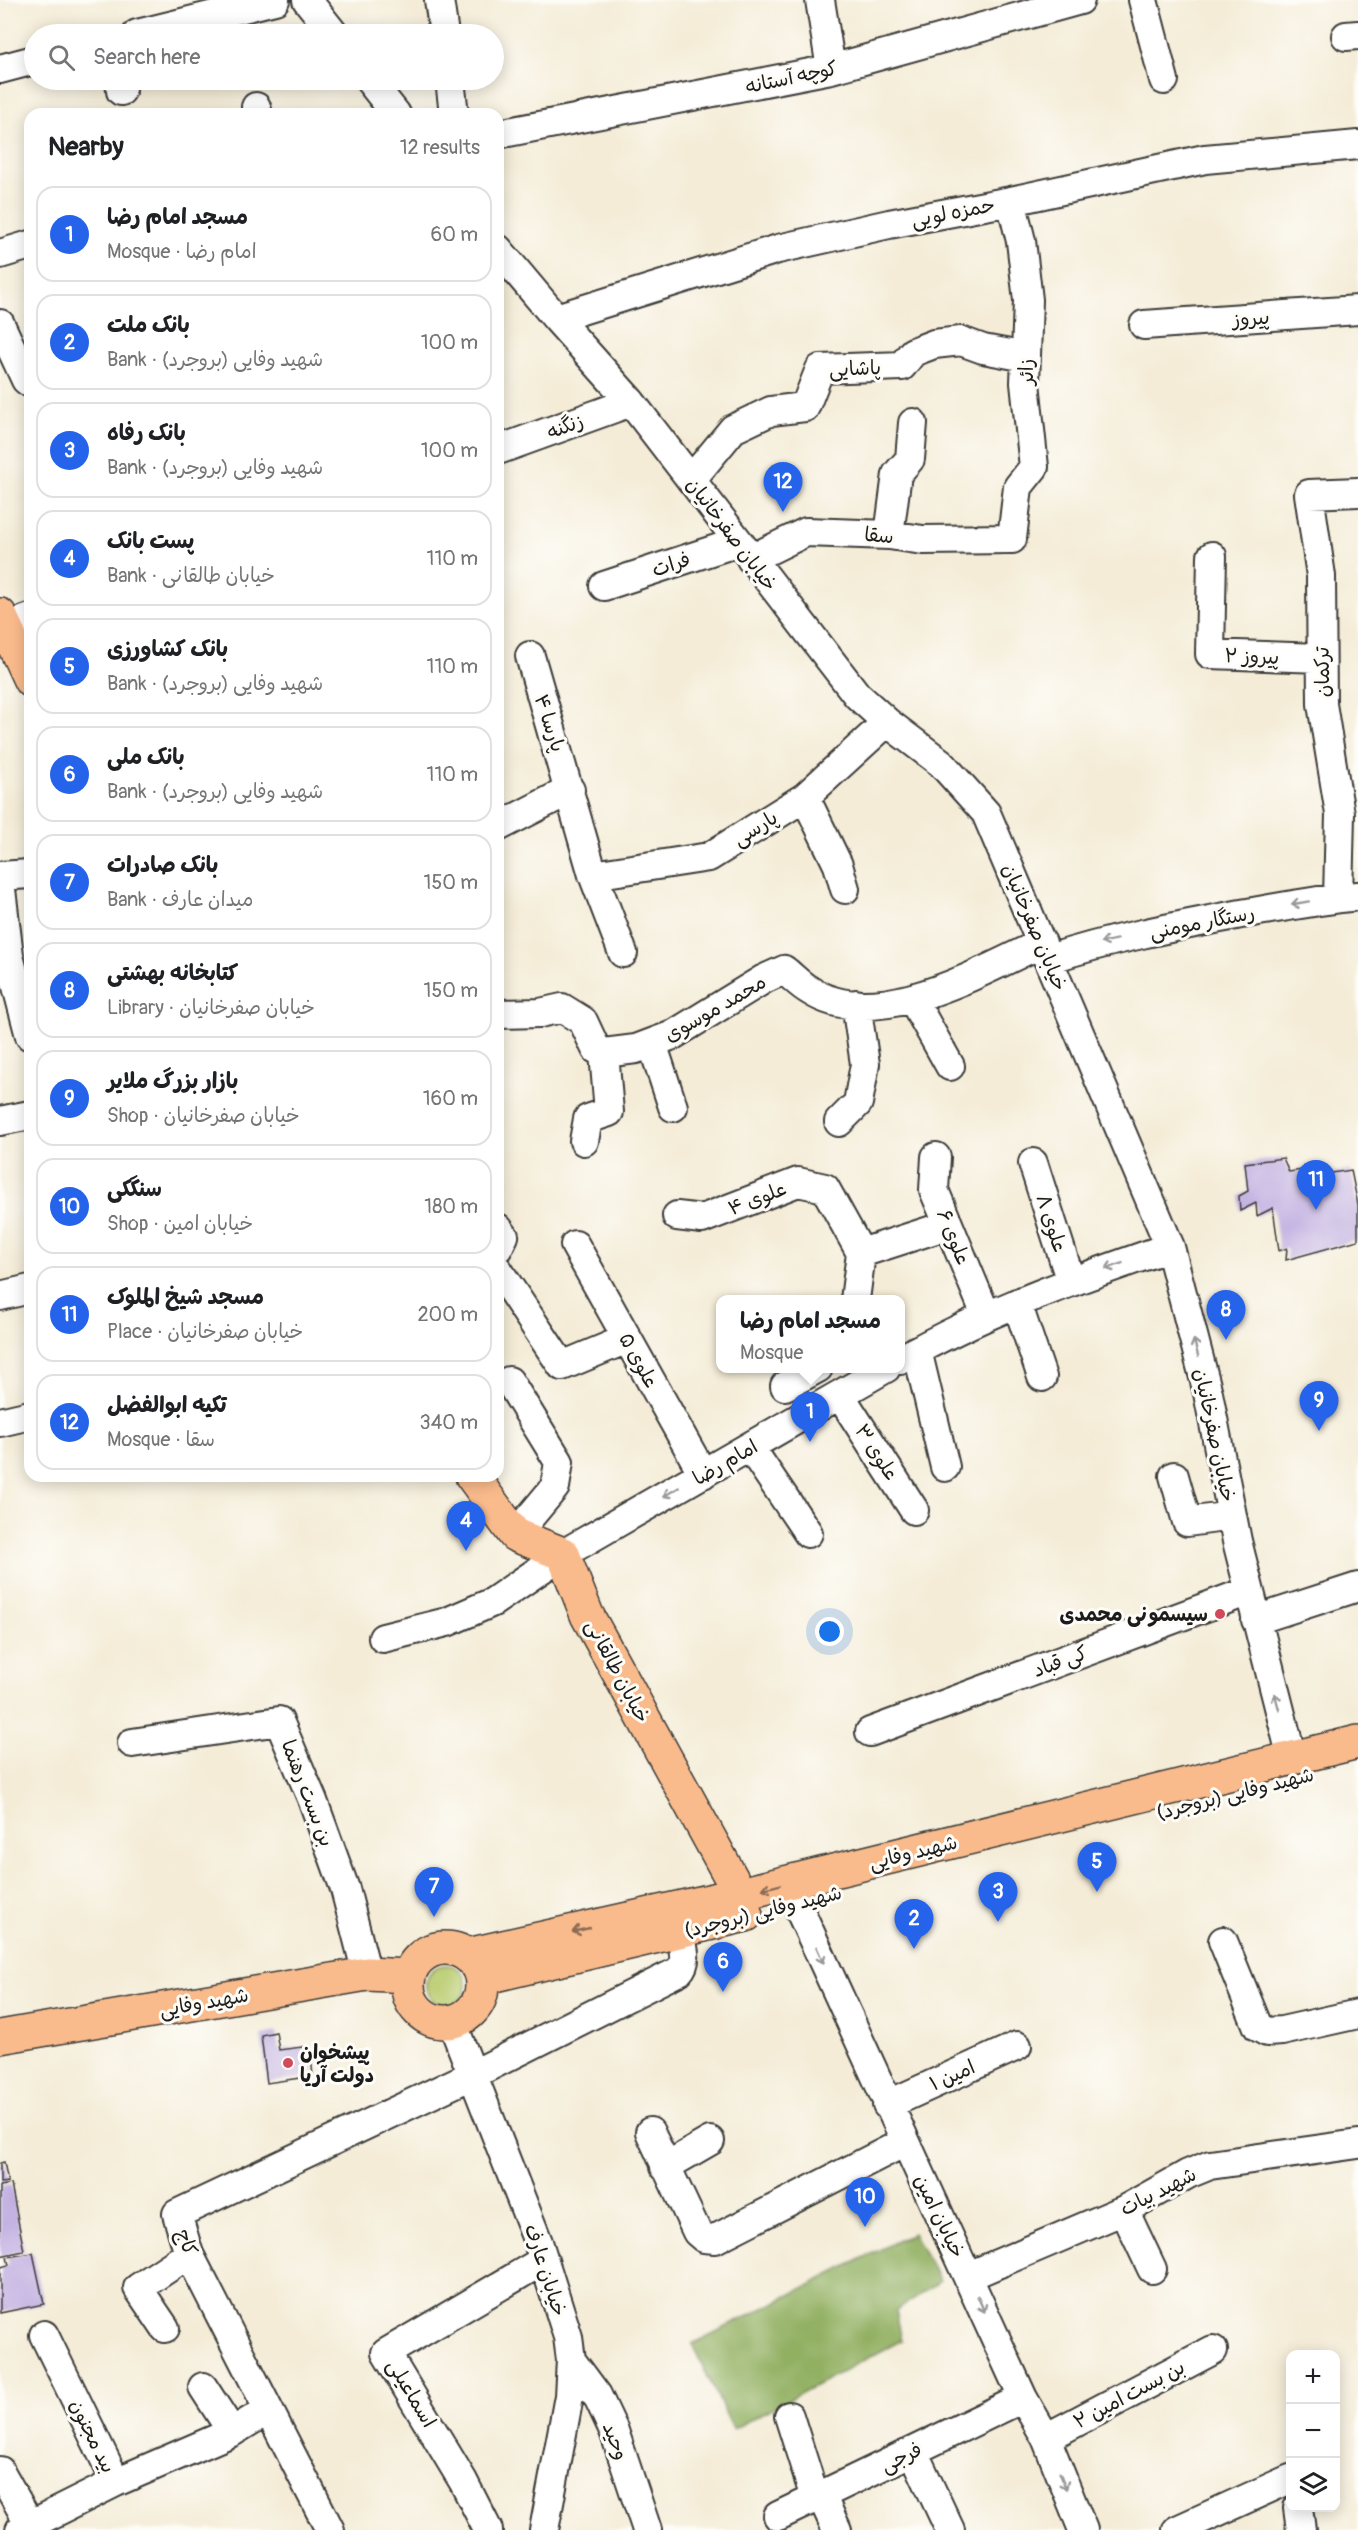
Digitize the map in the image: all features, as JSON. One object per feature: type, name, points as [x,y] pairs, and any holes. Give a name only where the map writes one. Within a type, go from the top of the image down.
[{"type":"main road","points":[[12,620],[24,660]]},
{"type":"main road","points":[[476,1482],[515,1535],[563,1554]]},
{"type":"main road","name":"خیابان طالقانی","points":[[563,1554],[587,1615],[740,1894]]},
{"type":"main road","name":"شهید وفایی","points":[[474,1967],[740,1894],[1358,1742]]},
{"type":"main road","name":"شهید وفایی (بروجرد)","points":[[474,1967],[680,1932],[1358,1763]]},
{"type":"main road","points":[[440,1948],[452,1949],[474,1967],[482,1995],[477,2006],[468,2015],[452,2022],[433,2021],[422,2015],[414,2006],[409,1994],[409,1976],[418,1960],[428,1952],[440,1948]]},
{"type":"main road","name":"شهید وفایی","points":[[0,2037],[366,1974],[409,1976]]},
{"type":"street","points":[[178,24],[275,0]]},
{"type":"street","points":[[307,0],[326,24]]},
{"type":"street","points":[[439,0],[443,24]]},
{"type":"street","points":[[820,0],[831,69]]},
{"type":"street","name":"کوچه آستانه","points":[[504,133],[831,69],[1080,0]]},
{"type":"street","points":[[1143,0],[1164,80]]},
{"type":"street","points":[[0,69],[24,63]]},
{"type":"street","points":[[377,90],[391,108]]},
{"type":"street","points":[[451,90],[453,108]]},
{"type":"street","name":"حمزه لویی","points":[[555,318],[778,249],[889,224],[1011,201],[1205,159],[1358,145]]},
{"type":"street","name":"زائر","points":[[1011,201],[1021,241],[1028,300],[1025,383],[1034,467],[1018,487],[1012,539]]},
{"type":"street","points":[[0,254],[24,247]]},
{"type":"street","name":"خیابان صفرخانیان","points":[[504,256],[555,318],[631,402],[857,695],[887,722],[941,764],[986,813],[1170,1247],[1208,1393],[1249,1590],[1292,1758]]},
{"type":"street","name":"پیروز","points":[[1144,326],[1358,310]]},
{"type":"street","points":[[0,324],[24,376]]},
{"type":"street","name":"پاشایی","points":[[691,480],[733,429],[771,411],[805,407],[819,369],[902,366],[913,352],[934,344],[961,341],[983,349],[1026,357]]},
{"type":"street","name":"زنگنه","points":[[504,448],[631,402]]},
{"type":"street","points":[[889,535],[897,474],[910,459],[913,423]]},
{"type":"street","name":"ترکمان","points":[[1348,897],[1340,814],[1322,704],[1321,576],[1309,494],[1358,492]]},
{"type":"street","name":"سقا","points":[[745,550],[806,532],[889,535],[923,540],[1012,539]]},
{"type":"street","name":"فرات","points":[[604,586],[745,550]]},
{"type":"street","name":"پیروز ۲","points":[[1212,556],[1210,654],[1321,658]]},
{"type":"street","name":"پارسا ۴","points":[[530,656],[593,874],[623,953]]},
{"type":"street","name":"پارسی","points":[[593,874],[709,857],[805,797],[887,722]]},
{"type":"street","points":[[504,824],[570,790]]},
{"type":"street","points":[[805,797],[838,865],[845,889]]},
{"type":"street","points":[[0,876],[24,874]]},
{"type":"street","points":[[0,881],[9,956],[24,1013]]},
{"type":"street","name":"رستگار مومنی","points":[[1046,951],[1093,945],[1194,923],[1348,897]]},
{"type":"street","name":"محمد موسوی","points":[[604,1053],[636,1049],[673,1035],[764,979],[784,970],[810,992],[839,1002],[876,1005],[934,993],[1046,951]]},
{"type":"street","points":[[912,998],[950,1066]]},
{"type":"street","points":[[839,1122],[858,1103],[865,1064],[856,1004]]},
{"type":"street","points":[[504,1014],[540,1013],[562,1008],[583,1021],[596,1049],[604,1053],[609,1113],[588,1119],[584,1141]]},
{"type":"street","points":[[652,1043],[673,1107]]},
{"type":"street","points":[[0,1121],[24,1116]]},
{"type":"street","name":"علوی ۶","points":[[936,1156],[934,1190],[986,1315]]},
{"type":"street","name":"علوی ۸","points":[[1033,1163],[1071,1282]]},
{"type":"street","name":"علوی ۴","points":[[677,1216],[702,1219],[798,1182],[825,1188],[861,1253]]},
{"type":"street","points":[[856,1295],[861,1253],[948,1225]]},
{"type":"street","name":"علوی ۵","points":[[574,1245],[703,1474]]},
{"type":"street","points":[[945,1467],[909,1355],[986,1315],[1170,1247]]},
{"type":"street","points":[[504,1279],[562,1366],[627,1339]]},
{"type":"street","points":[[0,1296],[24,1290]]},
{"type":"street","points":[[1017,1303],[1042,1377]]},
{"type":"street","name":"امام رضا","points":[[383,1638],[447,1622],[493,1602],[563,1554],[840,1395],[869,1373]]},
{"type":"street","points":[[509,1381],[559,1462],[555,1487],[515,1535]]},
{"type":"street","name":"علوی ۳","points":[[840,1395],[914,1510]]},
{"type":"street","points":[[0,1422],[24,1416]]},
{"type":"street","points":[[750,1447],[808,1533]]},
{"type":"street","points":[[1174,1476],[1187,1522],[1232,1516]]},
{"type":"street","points":[[1256,1620],[1358,1587]]},
{"type":"street","name":"کی قباد","points":[[870,1732],[1249,1590]]},
{"type":"street","name":"بن بست رهنما","points":[[132,1743],[279,1721],[313,1802],[345,1889],[366,1974]]},
{"type":"street","name":"خیابان امین","points":[[796,1902],[1023,2398],[1046,2438],[1083,2530]]},
{"type":"street","points":[[474,2074],[679,1971],[685,1960],[680,1932]]},
{"type":"street","points":[[1223,1941],[1258,2027],[1267,2032],[1282,2031],[1358,2014]]},
{"type":"street","name":"خیابان عارف","points":[[452,2022],[544,2260],[562,2315],[571,2360],[569,2396],[544,2530]]},
{"type":"street","name":"امین ۱","points":[[887,2105],[1017,2046]]},
{"type":"street","name":"کاج","points":[[330,2530],[189,2254],[177,2214],[474,2074]]},
{"type":"street","points":[[650,2132],[697,2232],[704,2238],[715,2239],[905,2142]]},
{"type":"street","points":[[665,2167],[710,2141]]},
{"type":"street","name":"شهید بیات","points":[[969,2276],[1124,2210],[1188,2174],[1210,2165],[1358,2144]]},
{"type":"street","points":[[1124,2210],[1152,2269]]},
{"type":"street","points":[[165,2328],[138,2288],[189,2254]]},
{"type":"street","name":"اسماعیلی","points":[[488,2530],[463,2481],[386,2354],[544,2260]]},
{"type":"street","name":"بید مجنون","points":[[44,2335],[116,2482],[232,2432],[268,2410]]},
{"type":"street","name":"بن بست امین ۲","points":[[1046,2438],[1213,2350]]},
{"type":"street","name":"وحید","points":[[571,2360],[597,2395],[614,2431],[647,2530]]},
{"type":"street","points":[[203,2387],[232,2432]]},
{"type":"street","name":"فرجی","points":[[778,2516],[1023,2398]]},
{"type":"street","points":[[789,2416],[818,2497],[837,2530]]},
{"type":"street","points":[[913,2451],[950,2530]]},
{"type":"street","points":[[0,2471],[27,2528],[116,2482]]},
{"type":"street","points":[[1177,2530],[1286,2482]]},
{"type":"street","points":[[1299,2512],[1301,2530]]},
{"type":"green space","points":[[446,1965],[454,1966],[460,1971],[465,1977],[465,1993],[460,1999],[454,2004],[446,2005],[438,2004],[432,1999],[427,1993],[426,1985],[427,1977],[432,1971],[438,1966]]},
{"type":"green space","points":[[913,2233],[940,2281],[896,2311],[902,2340],[733,2429],[692,2344]]},
{"type":"building","points":[[1283,1158],[1289,1172],[1315,1168],[1319,1175],[1351,1170],[1358,1205],[1358,1240],[1286,1260],[1287,1248],[1279,1251],[1273,1208],[1257,1216],[1256,1203],[1240,1211],[1239,1196],[1248,1191],[1245,1163]]},
{"type":"building","name":"پیشخوان دولت آریا","points":[[276,2032],[279,2050],[310,2046],[313,2076],[267,2083],[261,2035]]},
{"type":"building","points":[[4,2162],[8,2182],[0,2183],[0,2163]]},
{"type":"building","points":[[11,2184],[24,2251],[0,2256],[0,2186]]},
{"type":"building","points":[[33,2253],[44,2304],[0,2313],[0,2267],[9,2265],[7,2257]]},
{"type":"place","name":"تکیه ابوالفضل","points":[[783,512]]},
{"type":"place","name":"مسجد شیخ الملوک","points":[[1316,1210]]},
{"type":"place","name":"کتابخانه بهشتی","points":[[1226,1340]]},
{"type":"place","name":"بازار بزرگ ملایر","points":[[1319,1431]]},
{"type":"place","name":"مسجد امام رضا","points":[[810,1442]]},
{"type":"place","name":"پست بانک","points":[[466,1551]]},
{"type":"place","name":"سیسمونی محمدی","points":[[1220,1614]]},
{"type":"place","name":"بانک کشاورزی","points":[[1097,1892]]},
{"type":"place","name":"بانک صادرات","points":[[434,1917]]},
{"type":"place","name":"بانک رفاه","points":[[998,1922]]},
{"type":"place","name":"بانک ملت","points":[[914,1949]]},
{"type":"place","name":"بانک ملی","points":[[723,1992]]},
{"type":"place","name":"پیشخوان دولت آریا","points":[[288,2063]]},
{"type":"place","name":"سنگکی","points":[[865,2227]]}]
